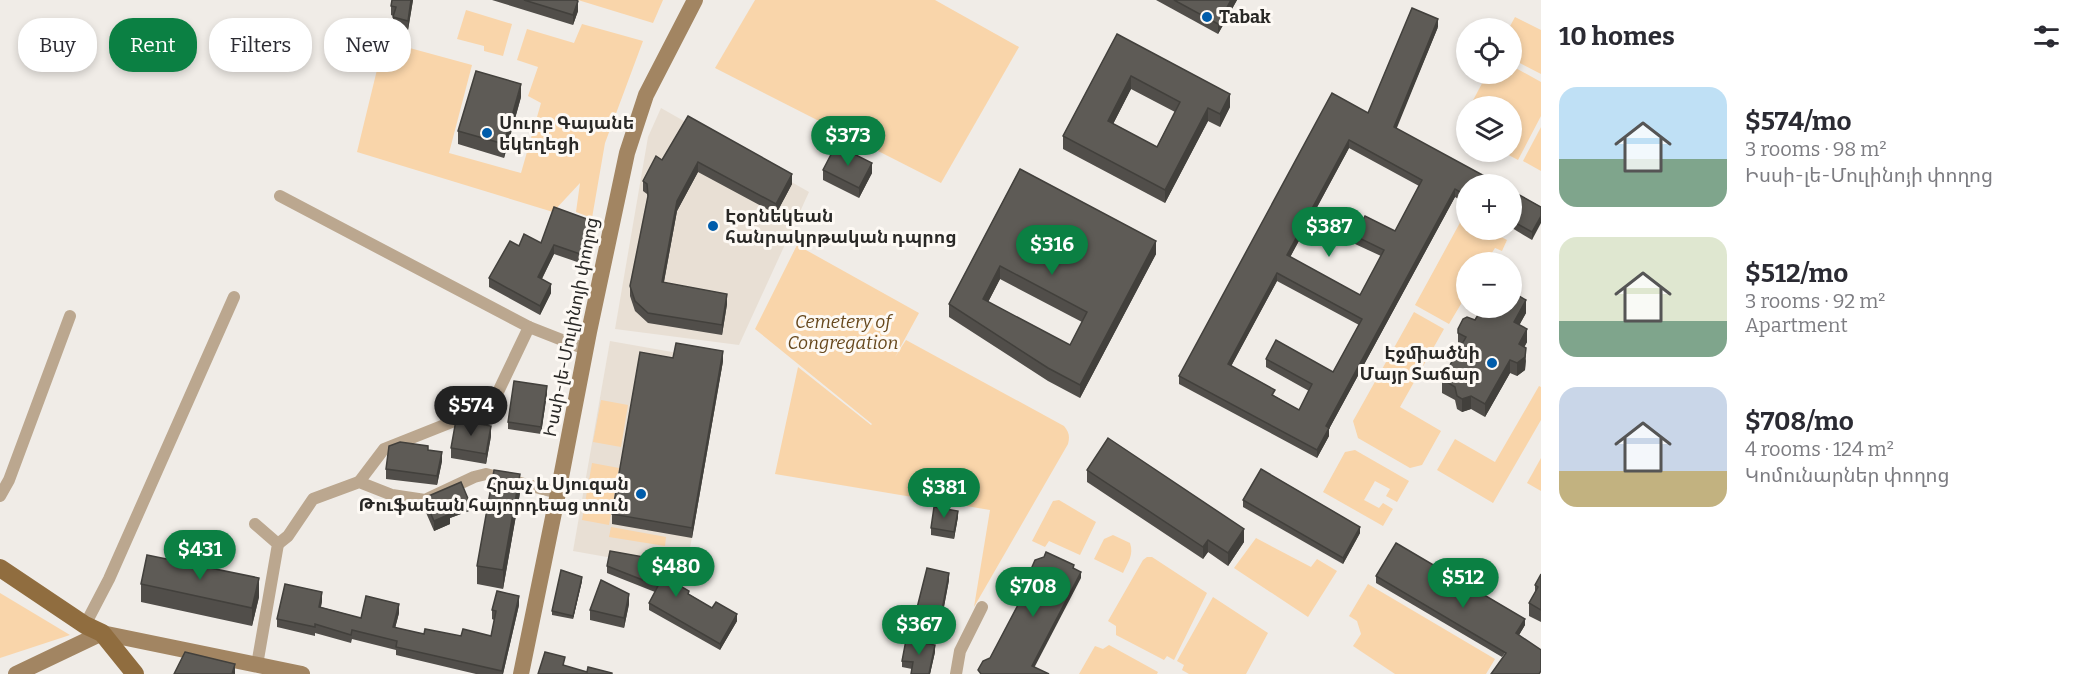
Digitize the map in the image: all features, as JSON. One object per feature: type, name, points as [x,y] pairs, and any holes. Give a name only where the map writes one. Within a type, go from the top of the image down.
[{"type":"main road","points":[[0,568],[85,625],[102,633],[135,674]]},
{"type":"street","name":"Իսսի-լե-Մուլինոյի փողոց","points":[[521,674],[585,349],[627,153],[646,95],[695,0]]},
{"type":"street","points":[[280,196],[529,327],[585,349]]},
{"type":"street","points":[[85,625],[109,579],[234,297]]},
{"type":"street","points":[[0,496],[9,480],[70,316]]},
{"type":"street","points":[[257,665],[278,544],[288,536],[313,499],[359,482],[384,449],[472,414],[488,404],[498,393],[529,327]]},
{"type":"street","points":[[359,482],[392,495],[425,500],[474,477],[486,474],[558,493]]},
{"type":"street","points":[[255,524],[278,544]]},
{"type":"street","points":[[956,674],[960,651],[982,607]]},
{"type":"street","points":[[16,674],[102,633],[302,674]]},
{"type":"shaded area","name":"Էօրնեկեան հանրակրթական դպրոց","points":[[661,108],[809,192],[739,345],[615,329],[648,137]]},
{"type":"shaded area","name":"Հրաչ և Սյուզան Թուֆաեան հայորդեաց տուն","points":[[610,341],[723,361],[686,571],[573,551]]},
{"type":"green space","points":[[578,0],[663,0],[653,23]]},
{"type":"green space","points":[[755,0],[935,0],[1019,47],[941,183],[715,68]]},
{"type":"green space","points":[[466,10],[512,24],[503,56],[484,51],[484,46],[457,39]]},
{"type":"green space","points":[[1522,20],[1541,30],[1541,74],[1522,64]]},
{"type":"green space","points":[[582,24],[643,41],[605,143],[592,218],[576,212],[580,183],[553,212],[357,152],[376,72],[411,72],[411,48],[472,65],[449,153],[521,173],[541,103],[528,96],[538,67],[517,60],[527,29],[574,43]]},
{"type":"green space","points":[[1522,72],[1541,82],[1541,116],[1522,152],[1522,96],[1475,96],[1482,84],[1522,84]]},
{"type":"green space","points":[[1541,127],[1541,171],[1523,161]]},
{"type":"green space","points":[[1456,230],[1456,240],[1507,240],[1502,251],[1495,248],[1492,252],[1456,252],[1456,312],[1449,324],[1415,305]]},
{"type":"green space","name":"Cemetery of Congregation","points":[[797,245],[919,313],[895,357],[906,340],[1064,426],[1067,430],[1068,444],[974,607],[990,510],[775,474],[798,367],[872,424],[755,329]]},
{"type":"green space","points":[[1414,312],[1444,329],[1400,407],[1441,431],[1422,465],[1410,468],[1358,438],[1353,421]]},
{"type":"green space","points":[[1539,386],[1541,387],[1541,420],[1493,503],[1437,470],[1455,439],[1495,462]]},
{"type":"green space","points":[[601,400],[628,405],[621,447],[593,442]]},
{"type":"green space","points":[[1355,450],[1409,481],[1397,502],[1386,496],[1390,489],[1375,481],[1364,500],[1379,508],[1383,503],[1393,509],[1383,526],[1323,492],[1345,452]]},
{"type":"green space","points":[[1541,458],[1541,491],[1527,483]]},
{"type":"green space","points":[[592,463],[619,468],[609,525],[582,520]]},
{"type":"green space","points":[[1059,500],[1096,522],[1080,555],[1049,541],[1045,547],[1032,541],[1053,501]]},
{"type":"green space","points":[[611,527],[666,537],[665,546],[609,537]]},
{"type":"green space","points":[[1113,535],[1130,543],[1131,555],[1123,573],[1094,559],[1104,539]]},
{"type":"green space","points":[[1256,538],[1311,567],[1317,559],[1337,571],[1308,617],[1234,568]]},
{"type":"green space","points":[[1152,557],[1207,593],[1174,660],[1167,656],[1164,660],[1116,635],[1116,626],[1108,621],[1143,560]]},
{"type":"green space","points":[[1368,584],[1495,659],[1486,674],[1395,674],[1353,646],[1361,634],[1357,621],[1349,616]]},
{"type":"green space","points":[[0,593],[70,635],[0,658]]},
{"type":"green space","points":[[1213,597],[1268,633],[1246,674],[1189,674],[1182,670],[1184,665],[1177,661]]},
{"type":"green space","points":[[1109,645],[1158,672],[1157,674],[1079,674],[1095,646],[1103,649]]},
{"type":"building","points":[[392,0],[411,0],[408,18],[393,17],[396,7],[391,6]]},
{"type":"building","points":[[524,0],[576,0],[578,1],[573,15]]},
{"type":"building","points":[[1174,0],[1231,0],[1218,24]]},
{"type":"building","points":[[1412,8],[1438,19],[1394,127],[1481,174],[1456,174],[1456,190],[1326,426],[1329,428],[1317,450],[1179,376],[1332,93],[1368,113]],"holes":[[[1349,140],[1422,180],[1395,231],[1365,216],[1355,236],[1384,250],[1360,295],[1287,255]],[[1277,273],[1362,319],[1333,372],[1276,340],[1266,359],[1312,384],[1299,410],[1272,395],[1275,390],[1228,364]]]},
{"type":"building","points":[[1117,34],[1230,94],[1220,114],[1208,108],[1165,190],[1063,136]],"holes":[[[1131,76],[1180,102],[1157,147],[1108,121]]]},
{"type":"building","name":"Սուրբ Գայանե եկեղեցի","points":[[476,71],[521,84],[504,144],[458,131]]},
{"type":"building","points":[[688,116],[792,174],[776,204],[698,162],[677,201],[662,282],[727,294],[722,325],[648,313],[635,301],[630,286],[648,196],[647,184],[643,181],[656,156],[662,160]]},
{"type":"building","points":[[836,145],[872,163],[859,188],[823,170]]},
{"type":"building","points":[[1020,169],[1156,241],[1080,385],[1048,368],[949,304]],"holes":[[[1000,266],[1087,312],[1070,345],[983,299]]]},
{"type":"building","points":[[1522,197],[1541,207],[1541,216],[1532,232],[1522,226]]},
{"type":"building","points":[[554,207],[595,222],[583,255],[554,245],[538,277],[551,284],[540,306],[489,278],[510,241],[519,246],[524,234],[541,243]]},
{"type":"building","name":"Էջմիածնի Մայր Տաճար","points":[[1476,318],[1516,318],[1514,322],[1527,329],[1519,344],[1526,348],[1525,357],[1517,363],[1510,360],[1485,404],[1471,396],[1462,399],[1457,396],[1455,387],[1442,379],[1466,337],[1458,333],[1463,319],[1475,320]]},
{"type":"building","points":[[676,343],[723,351],[692,528],[612,514],[640,352],[673,358]]},
{"type":"building","points":[[514,381],[547,386],[541,427],[508,422]]},
{"type":"building","points":[[456,420],[491,426],[486,454],[451,448]]},
{"type":"building","points":[[1108,438],[1244,529],[1228,553],[1208,540],[1203,547],[1087,470]]},
{"type":"building","points":[[400,442],[428,446],[428,450],[442,452],[437,476],[386,469],[389,446]]},
{"type":"building","points":[[1261,469],[1360,527],[1343,558],[1243,500]]},
{"type":"building","points":[[494,470],[520,474],[503,570],[477,566]]},
{"type":"building","points":[[461,482],[469,501],[448,509],[450,514],[434,521],[424,498]]},
{"type":"building","points":[[934,507],[958,511],[954,532],[931,528]]},
{"type":"building","points":[[1396,543],[1525,619],[1516,633],[1541,650],[1539,674],[1491,674],[1506,653],[1376,576]]},
{"type":"building","points":[[610,551],[655,559],[653,570],[689,591],[688,594],[712,608],[716,602],[737,614],[720,644],[649,603],[658,586],[607,566]]},
{"type":"building","points":[[1046,552],[1074,565],[1073,568],[1081,572],[1032,666],[1049,674],[981,674],[978,670],[983,661],[990,658],[1029,584],[1028,576],[1035,560],[1044,557]]},
{"type":"building","points":[[147,555],[259,578],[252,608],[141,584]]},
{"type":"building","points":[[927,568],[949,573],[940,621],[915,616]]},
{"type":"building","points":[[561,570],[582,577],[573,616],[552,611]]},
{"type":"building","points":[[1541,574],[1541,610],[1529,603],[1538,587],[1535,585]]},
{"type":"building","points":[[601,580],[629,594],[624,618],[590,610]]},
{"type":"building","points":[[285,584],[322,592],[319,607],[361,618],[366,596],[399,604],[393,627],[424,634],[425,629],[461,636],[463,629],[491,636],[496,611],[492,610],[497,591],[519,596],[502,671],[396,647],[397,641],[352,630],[351,635],[315,624],[315,627],[277,619]]},
{"type":"building","points":[[906,640],[935,645],[929,674],[911,674],[913,662],[902,661]]},
{"type":"building","points":[[185,652],[235,664],[232,674],[174,674]]},
{"type":"building","points":[[545,652],[565,657],[563,665],[587,672],[588,667],[612,674],[538,674]]},
{"type":"place","name":"Tabak","points":[[1207,17]]},
{"type":"place","name":"Սուրբ Գայանե եկեղեցի","points":[[487,133]]},
{"type":"place","name":"Էօրնեկեան հանրակրթական դպրոց","points":[[713,226]]},
{"type":"place","name":"Էջմիածնի Մայր Տաճար","points":[[1492,363]]},
{"type":"place","name":"Հրաչ և Սյուզան Թուֆաեան հայորդեաց տուն","points":[[641,494]]}]
